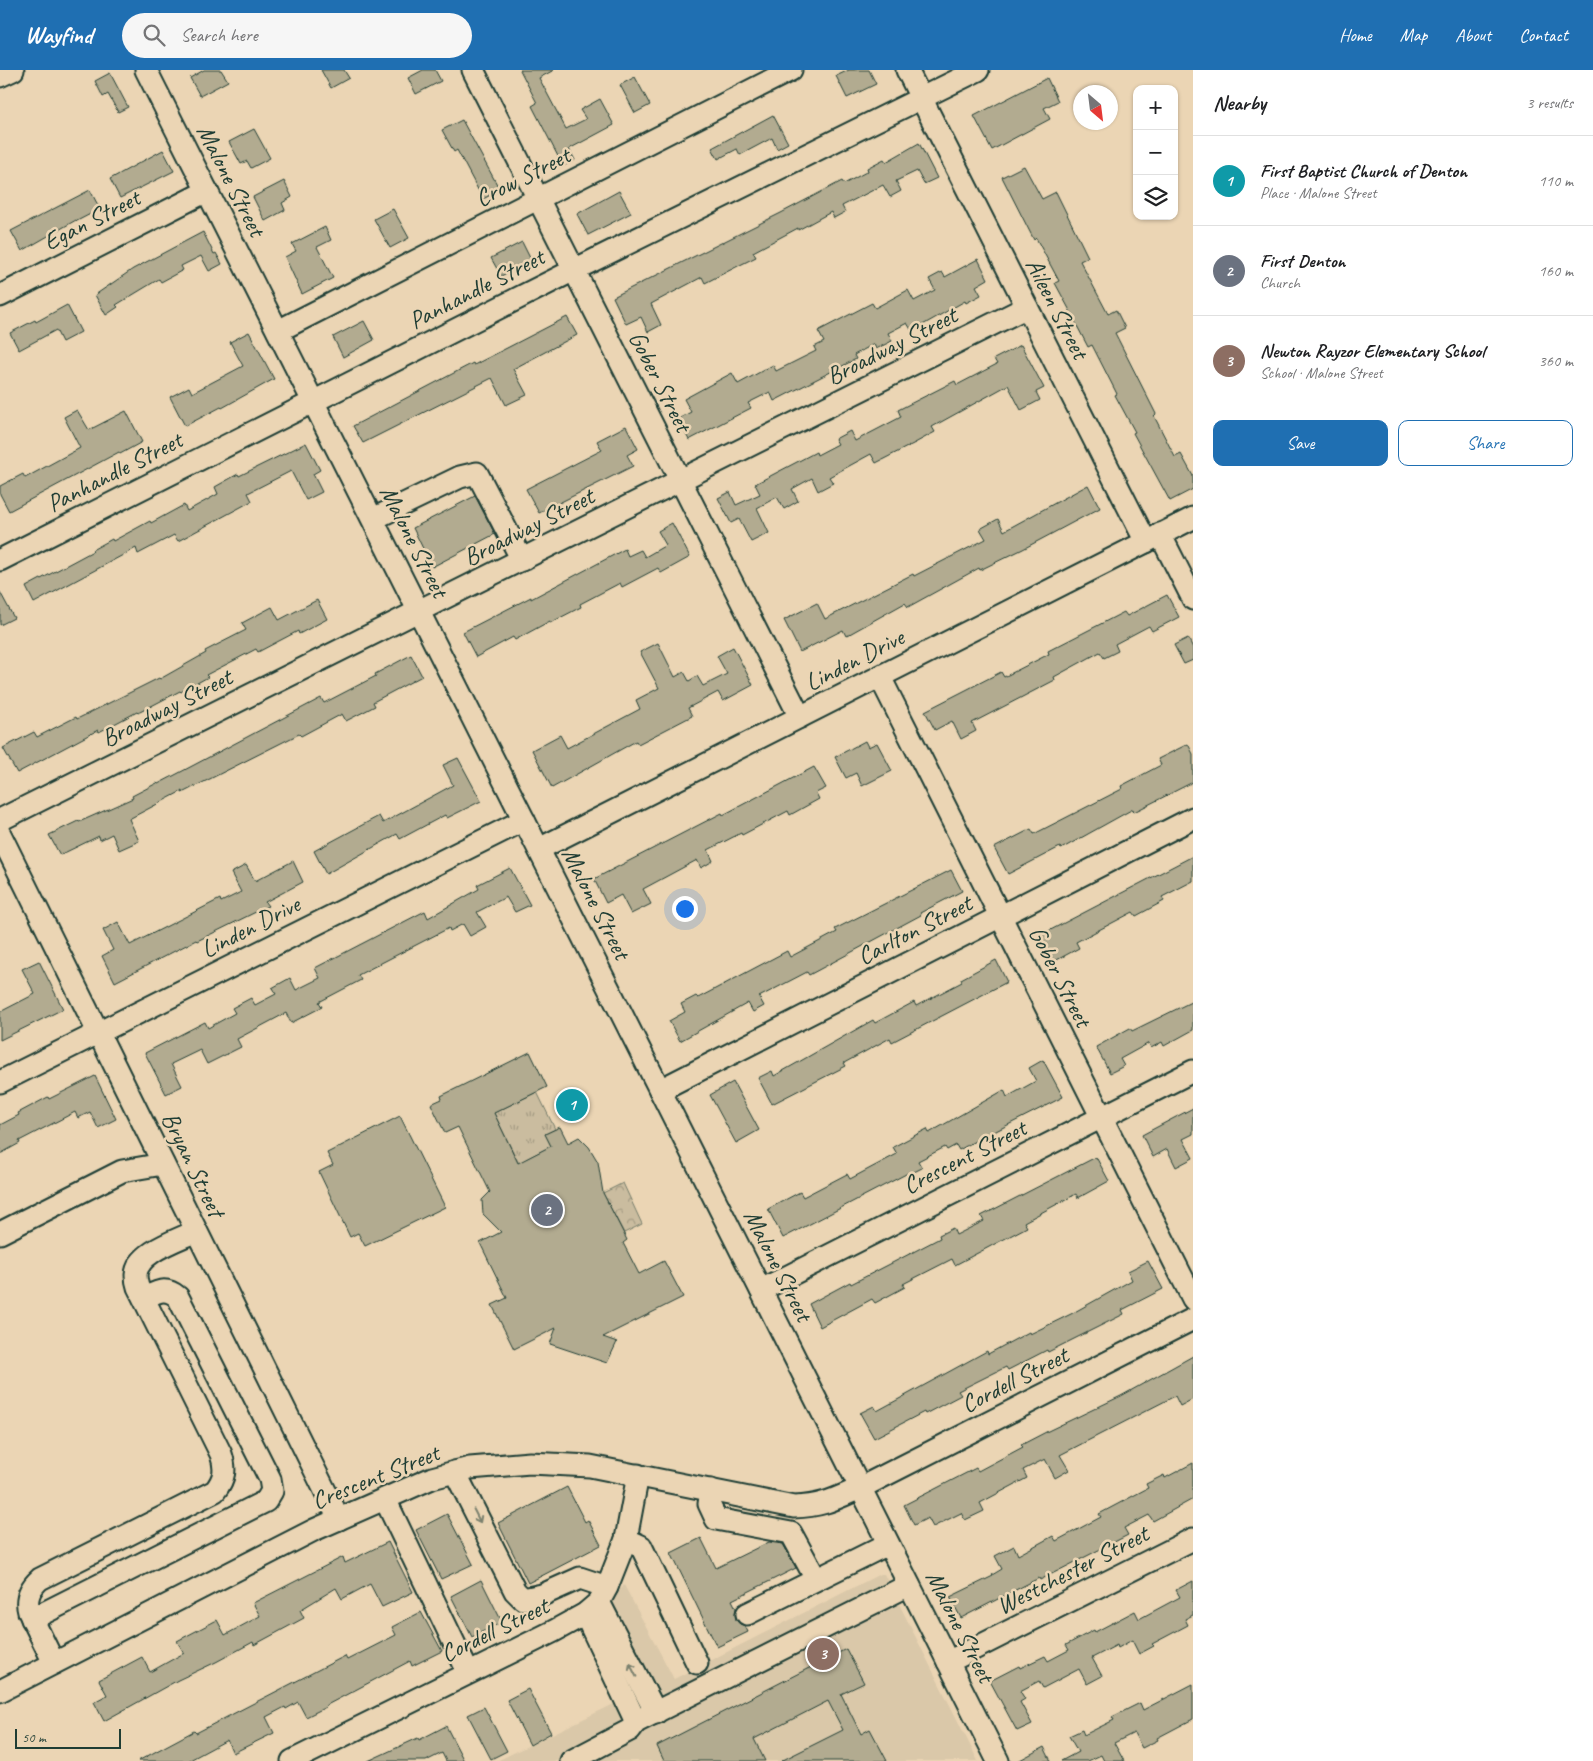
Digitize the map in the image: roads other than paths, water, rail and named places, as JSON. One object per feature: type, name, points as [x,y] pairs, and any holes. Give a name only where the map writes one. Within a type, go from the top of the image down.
[{"type":"street","name":"Gober Street","points":[[473,70],[800,717]]},
{"type":"street","name":"Crow Street","points":[[278,331],[791,70]]},
{"type":"street","points":[[906,70],[921,98]]},
{"type":"street","name":"Panhandle Street","points":[[0,560],[313,400],[978,70]]},
{"type":"street","name":"Malone Street","points":[[148,71],[998,1761]]},
{"type":"street","name":"Aileen Street","points":[[921,98],[1027,307],[1153,538],[1193,599]]},
{"type":"street","name":"Egan Street","points":[[0,296],[207,191]]},
{"type":"street","name":"Broadway Street","points":[[0,820],[1027,307]]},
{"type":"street","points":[[373,519],[460,477],[477,473],[522,560]]},
{"type":"street","name":"Linden Drive","points":[[539,849],[1193,518]]},
{"type":"street","name":"Gober Street","points":[[880,677],[1193,1299]]},
{"type":"street","name":"Carlton Street","points":[[660,1090],[1193,818]]},
{"type":"street","name":"Linden Drive","points":[[0,1082],[524,820]]},
{"type":"street","name":"Bryan Street","points":[[0,834],[339,1519]]},
{"type":"street","name":"Crescent Street","points":[[761,1290],[1193,1071]]},
{"type":"street","points":[[0,1233],[122,1171],[163,1164]]},
{"type":"street","points":[[54,1663],[27,1604],[31,1587],[40,1579],[215,1490],[225,1474],[225,1466],[221,1454],[138,1287],[136,1275],[139,1265],[156,1249],[196,1231]]},
{"type":"street","points":[[32,1618],[266,1501],[272,1491],[270,1479],[178,1297],[172,1292],[165,1290],[144,1298]]},
{"type":"street","name":"Cordell Street","points":[[860,1488],[1193,1319]]},
{"type":"street","name":"Crescent Street","points":[[0,1691],[314,1530],[432,1478],[470,1468],[550,1463],[590,1466],[794,1507],[822,1504],[860,1488]]},
{"type":"street","points":[[455,1472],[515,1591],[523,1599],[542,1595],[580,1578],[597,1601],[656,1713]]},
{"type":"street","points":[[636,1722],[597,1601],[626,1539],[638,1475]]},
{"type":"street","points":[[711,1490],[709,1504],[716,1519],[791,1533],[816,1579]]},
{"type":"street","points":[[385,1499],[468,1672]]},
{"type":"street","name":"Westchester Street","points":[[948,1662],[1193,1538]]},
{"type":"street","points":[[626,1539],[641,1546],[698,1663]]},
{"type":"street","points":[[747,1614],[888,1544]]},
{"type":"street","points":[[571,1761],[630,1730],[636,1722],[909,1585]]},
{"type":"street","name":"Cordell Street","points":[[292,1761],[554,1630],[597,1601]]},
{"type":"place","name":"First Baptist Church of Denton","points":[[572,1105]]},
{"type":"place","name":"First Denton","points":[[547,1210]]},
{"type":"place","name":"Newton Rayzor Elementary School","points":[[823,1654]]}]
